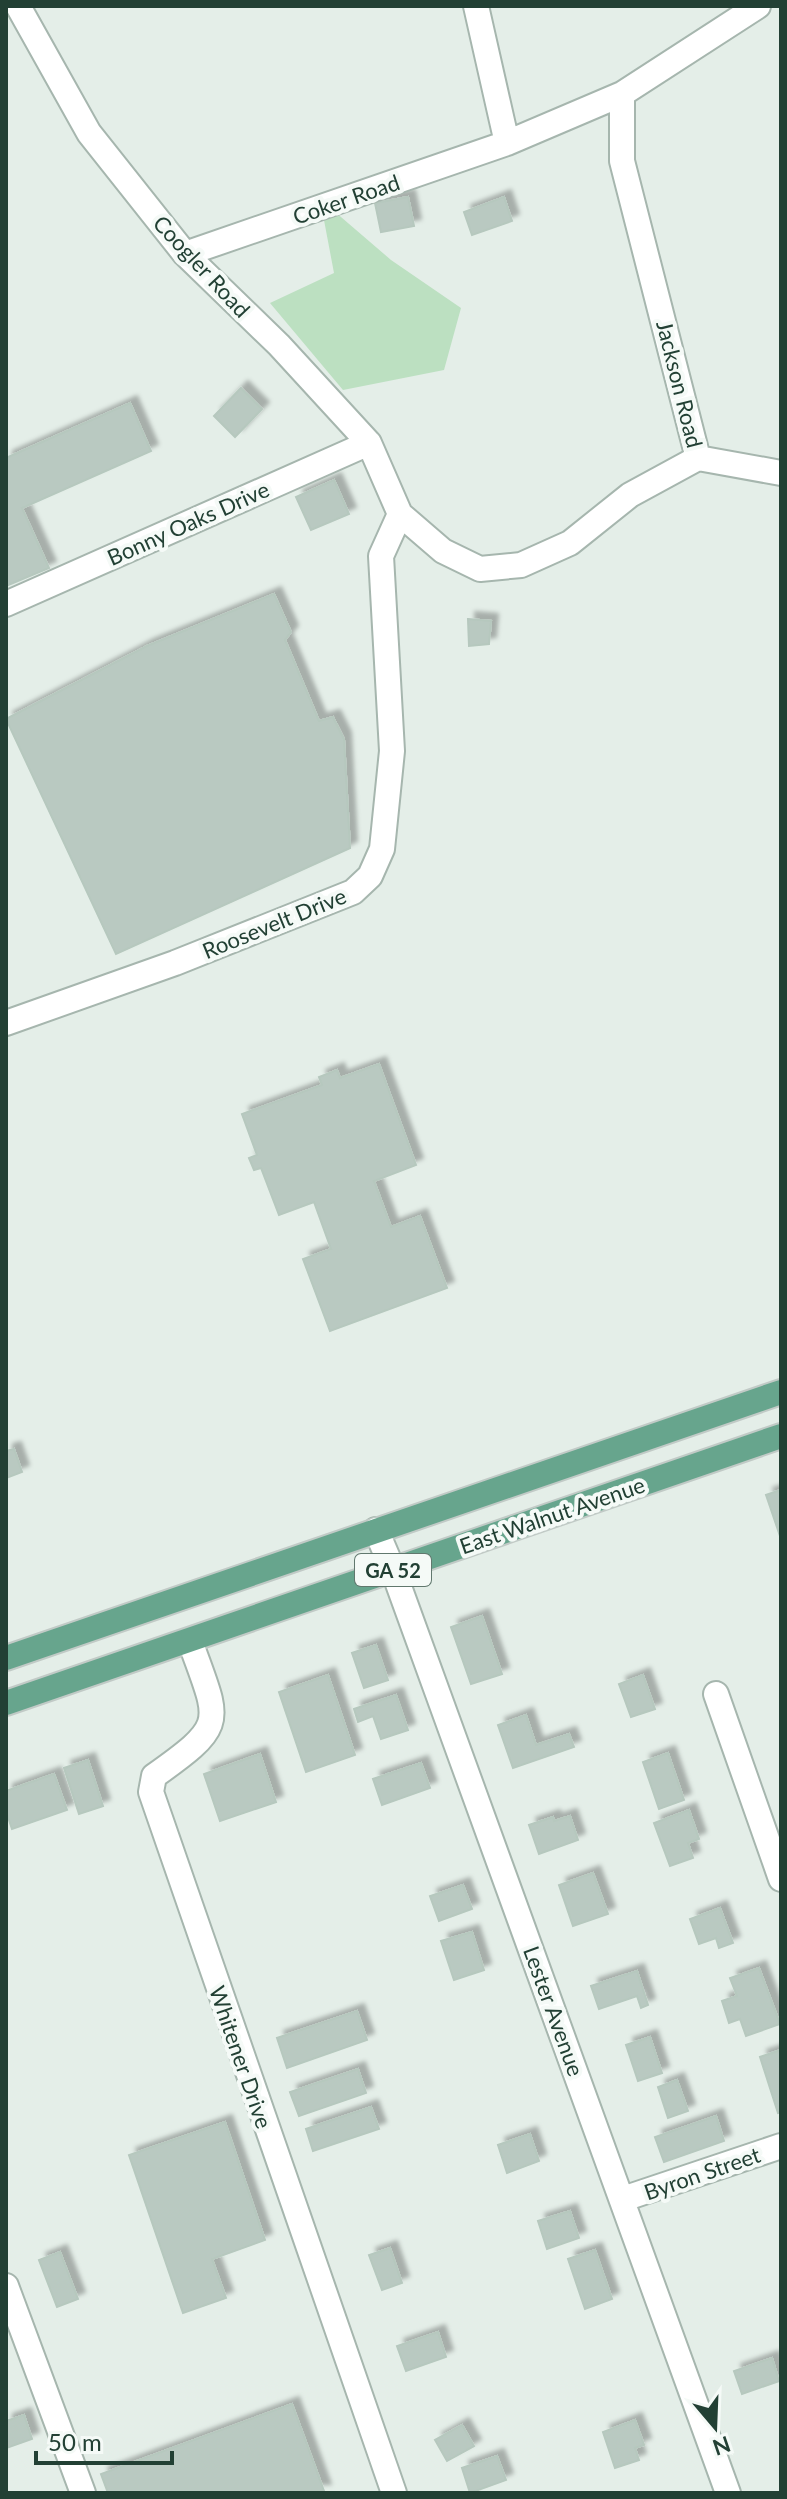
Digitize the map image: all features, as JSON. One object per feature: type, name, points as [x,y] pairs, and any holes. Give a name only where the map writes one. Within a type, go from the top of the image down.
[{"type":"main road","name":"East Walnut Avenue","points":[[6,1658],[781,1392]]},
{"type":"main road","name":"East Walnut Avenue","points":[[6,1703],[781,1436]]},
{"type":"street","name":"Coogler Road","points":[[18,6],[89,133],[185,254],[279,345],[369,443],[400,514]]},
{"type":"street","points":[[476,6],[507,143],[622,94],[758,6]]},
{"type":"street","name":"Jackson Road","points":[[622,94],[698,458]]},
{"type":"street","name":"Coker Road","points":[[185,254],[507,143]]},
{"type":"street","name":"Bonny Oaks Drive","points":[[6,604],[369,443]]},
{"type":"street","points":[[400,514],[443,551],[480,569],[521,565],[570,543],[630,495],[698,458],[781,473]]},
{"type":"street","name":"Roosevelt Drive","points":[[6,1022],[175,963],[279,922],[353,892],[370,876],[382,849],[392,751],[381,556],[400,514]]},
{"type":"street","name":"Lester Avenue","points":[[376,1530],[728,2493]]},
{"type":"street","name":"Whitener Drive","points":[[190,1641],[214,1708],[210,1726],[202,1740],[154,1776],[151,1792],[394,2493]]},
{"type":"street","points":[[716,1694],[781,1879]]},
{"type":"street","name":"Byron Street","points":[[623,2199],[781,2146]]},
{"type":"street","points":[[6,2286],[83,2493]]},
{"type":"green space","points":[[320,199],[391,260],[461,308],[444,370],[343,390],[270,303],[334,273]]},
{"type":"building","points":[[408,197],[414,226],[381,232],[375,203]]},
{"type":"building","points":[[504,197],[512,221],[472,235],[464,212]]},
{"type":"building","points":[[241,388],[262,409],[235,437],[214,416]]},
{"type":"building","points":[[130,403],[151,451],[22,508],[49,568],[6,586],[6,458]]},
{"type":"building","points":[[334,480],[349,514],[311,530],[296,497]]},
{"type":"building","points":[[274,594],[291,632],[285,640],[319,721],[333,717],[344,739],[350,848],[116,954],[6,719],[147,646]]},
{"type":"building","points":[[468,619],[491,621],[489,644],[469,646]]},
{"type":"building","points":[[379,1064],[416,1165],[374,1181],[391,1227],[420,1216],[447,1288],[330,1331],[303,1259],[331,1249],[314,1202],[279,1215],[261,1168],[254,1170],[249,1158],[257,1155],[242,1114],[322,1085],[319,1077],[337,1070],[340,1078]]},
{"type":"building","points":[[14,1449],[22,1472],[6,1478],[6,1451]]},
{"type":"building","points":[[781,1490],[781,1539],[766,1495]]},
{"type":"building","points":[[482,1616],[502,1674],[471,1684],[451,1627]]},
{"type":"building","points":[[376,1645],[388,1680],[364,1688],[352,1653]]},
{"type":"building","points":[[328,1675],[355,1755],[306,1772],[279,1692]]},
{"type":"building","points":[[643,1675],[655,1709],[631,1717],[619,1684]]},
{"type":"building","points":[[396,1695],[408,1730],[381,1739],[373,1716],[358,1722],[354,1709]]},
{"type":"building","points":[[526,1715],[536,1745],[569,1734],[574,1747],[513,1768],[498,1725]]},
{"type":"building","points":[[668,1753],[684,1800],[659,1809],[643,1762]]},
{"type":"building","points":[[260,1754],[276,1802],[220,1821],[204,1774]]},
{"type":"building","points":[[88,1760],[103,1806],[79,1814],[64,1768]]},
{"type":"building","points":[[421,1763],[430,1788],[382,1805],[373,1779]]},
{"type":"building","points":[[54,1774],[67,1810],[12,1829],[6,1811],[6,1791]]},
{"type":"building","points":[[689,1810],[699,1839],[688,1843],[693,1858],[670,1866],[654,1823]]},
{"type":"building","points":[[570,1816],[578,1840],[539,1854],[529,1825],[553,1817],[554,1821]]},
{"type":"building","points":[[593,1873],[608,1914],[573,1926],[559,1885]]},
{"type":"building","points":[[463,1885],[472,1909],[439,1921],[430,1896]]},
{"type":"building","points":[[720,1908],[733,1943],[719,1948],[716,1938],[699,1944],[690,1919]]},
{"type":"building","points":[[472,1932],[484,1970],[454,1980],[441,1941]]},
{"type":"building","points":[[759,1968],[780,2024],[746,2036],[740,2019],[729,2023],[722,2001],[737,1996],[730,1978]]},
{"type":"building","points":[[637,1971],[648,2005],[641,2008],[637,1996],[599,2009],[591,1986]]},
{"type":"building","points":[[357,2011],[367,2040],[287,2068],[277,2038]]},
{"type":"building","points":[[650,2037],[662,2073],[638,2081],[626,2045]]},
{"type":"building","points":[[781,2050],[781,2112],[778,2113],[760,2057]]},
{"type":"building","points":[[358,2069],[366,2093],[299,2116],[290,2092]]},
{"type":"building","points":[[677,2080],[688,2111],[668,2118],[658,2087]]},
{"type":"building","points":[[371,2107],[379,2129],[313,2151],[306,2129]]},
{"type":"building","points":[[716,2116],[724,2141],[664,2162],[655,2137]]},
{"type":"building","points":[[225,2122],[265,2240],[212,2259],[226,2298],[183,2313],[129,2155]]},
{"type":"building","points":[[530,2134],[539,2161],[507,2173],[498,2145]]},
{"type":"building","points":[[570,2211],[579,2238],[547,2249],[538,2221]]},
{"type":"building","points":[[390,2248],[402,2283],[382,2290],[369,2255]]},
{"type":"building","points":[[595,2250],[612,2299],[585,2309],[568,2259]]},
{"type":"building","points":[[60,2252],[78,2299],[57,2307],[39,2260]]},
{"type":"building","points":[[438,2332],[446,2357],[406,2371],[397,2346]]},
{"type":"building","points":[[772,2358],[779,2381],[742,2394],[734,2371]]},
{"type":"building","points":[[292,2404],[324,2491],[108,2493],[101,2474]]},
{"type":"building","points":[[24,2415],[32,2439],[6,2448],[6,2421]]},
{"type":"building","points":[[635,2420],[644,2445],[635,2448],[639,2460],[615,2468],[603,2432]]},
{"type":"building","points":[[462,2425],[474,2446],[447,2461],[435,2440]]},
{"type":"building","points":[[497,2456],[506,2480],[470,2493],[462,2468]]}]
